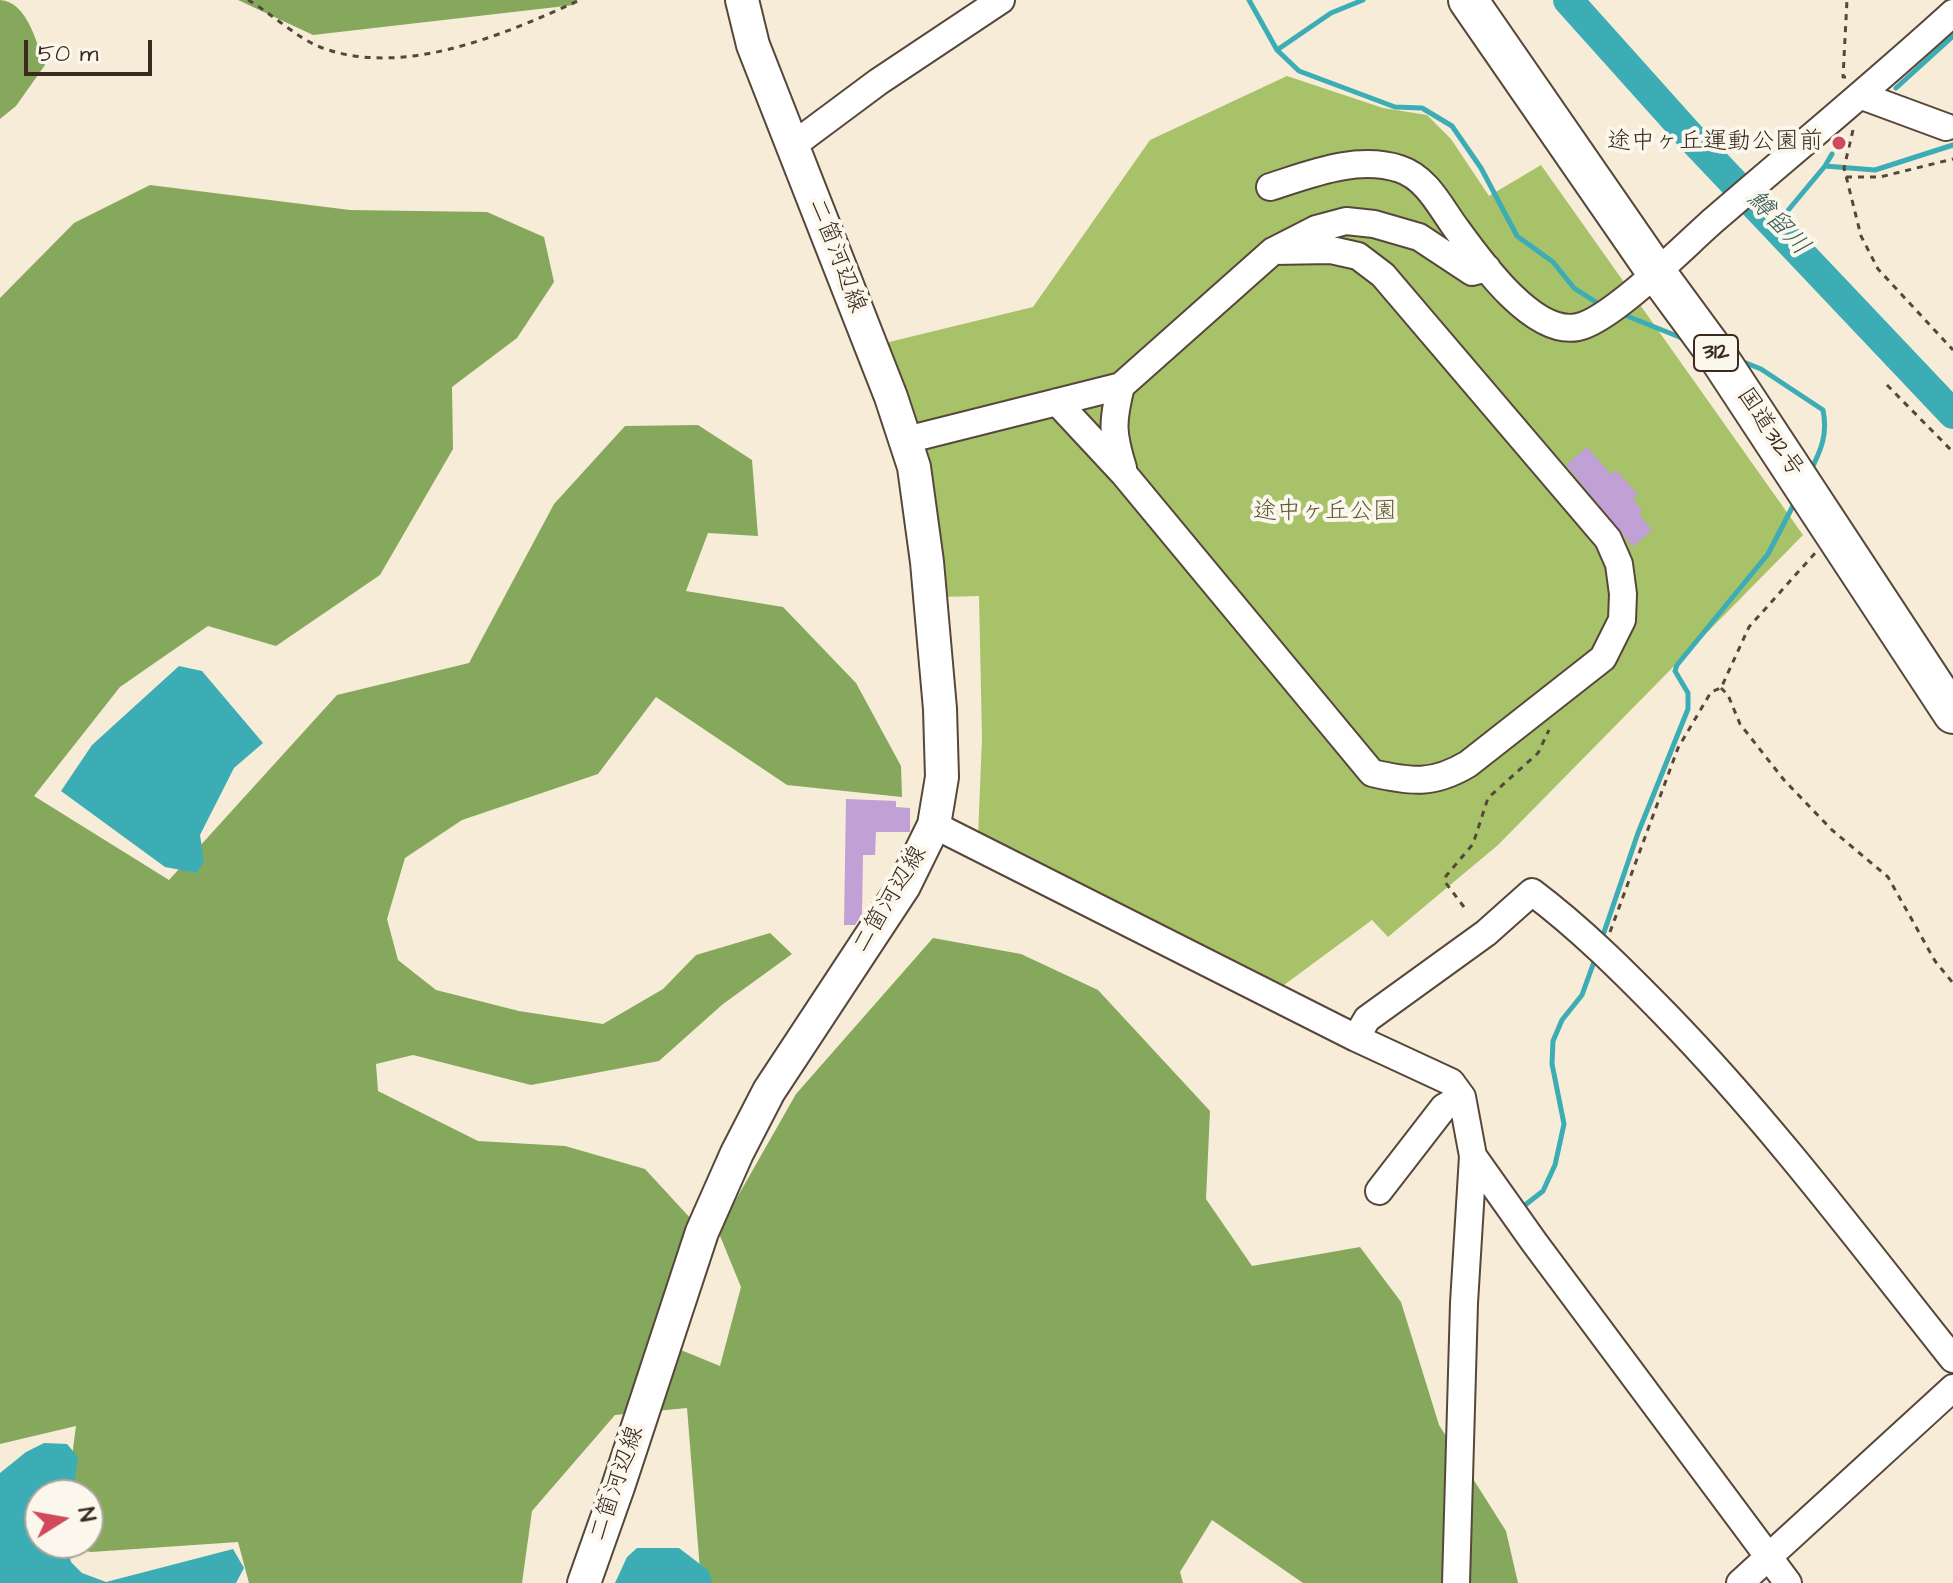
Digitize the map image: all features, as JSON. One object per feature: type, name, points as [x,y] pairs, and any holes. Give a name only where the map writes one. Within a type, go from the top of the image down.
[{"type":"highway","name":"国道312号","points":[[1468,0],[1717,355],[1953,714]]},
{"type":"main road","name":"二箇河辺線","points":[[584,1583],[702,1232],[737,1153],[769,1091],[904,886],[934,825],[942,777],[940,709],[921,507],[914,467],[753,45],[742,0]]},
{"type":"street","points":[[792,146],[878,82],[1001,0]]},
{"type":"street","points":[[1270,187],[1329,168],[1367,164],[1399,168],[1415,176],[1487,268],[1530,313],[1556,327],[1578,327],[1599,318],[1656,272],[1795,151],[1859,87],[1953,13]]},
{"type":"street","points":[[1859,87],[1946,127]]},
{"type":"street","points":[[906,440],[1121,386],[1273,251],[1316,229],[1346,221],[1374,224],[1419,237],[1472,272],[1487,268]]},
{"type":"street","points":[[1057,402],[1124,474],[1372,773],[1411,782],[1450,775],[1468,764],[1603,658],[1622,620],[1619,564],[1608,539],[1383,275],[1358,256],[1331,250],[1273,251]]},
{"type":"street","points":[[1121,386],[1114,416],[1114,438],[1124,474]]},
{"type":"street","points":[[934,825],[1356,1038],[1451,1082],[1462,1097],[1473,1156],[1464,1303],[1456,1583]]},
{"type":"street","points":[[1356,1038],[1367,1019],[1486,933],[1532,892],[1604,951],[1708,1059],[1823,1194],[1953,1359]]},
{"type":"street","points":[[1379,1191],[1444,1107],[1462,1097]]},
{"type":"street","points":[[1473,1156],[1788,1583]]},
{"type":"street","points":[[1740,1583],[1953,1388]]},
{"type":"path","points":[[248,0],[317,46],[350,56],[406,56],[469,45],[519,28],[580,0]]},
{"type":"path","points":[[1847,0],[1843,77],[1859,87],[1844,168],[1861,236],[1878,269],[1953,350]]},
{"type":"path","points":[[1846,177],[1880,177],[1953,159]]},
{"type":"path","points":[[1887,385],[1953,452]]},
{"type":"path","points":[[1604,951],[1678,748],[1711,692],[1721,688],[1749,627],[1833,532]]},
{"type":"path","points":[[1721,688],[1728,695],[1740,724],[1784,780],[1832,830],[1888,877],[1935,961],[1953,983]]},
{"type":"path","points":[[1464,907],[1445,882],[1446,876],[1473,844],[1488,798],[1538,753],[1554,720],[1555,696]]},
{"type":"green space","points":[[0,0],[10,2],[24,16],[45,65],[16,106],[0,119]]},
{"type":"green space","points":[[238,0],[577,0],[574,5],[313,35]]},
{"type":"green space","name":"途中ヶ丘公園","points":[[1287,76],[1383,108],[1427,115],[1451,139],[1489,196],[1541,165],[1803,535],[1498,845],[1388,937],[1372,920],[1284,985],[978,837],[982,738],[979,596],[941,597],[881,344],[1033,307],[1150,140]]},
{"type":"green space","points":[[150,185],[350,210],[487,212],[544,237],[554,282],[517,338],[452,387],[453,449],[380,575],[276,646],[208,626],[120,687],[34,796],[169,880],[337,695],[469,663],[554,504],[625,426],[698,425],[752,460],[758,536],[708,533],[686,591],[783,607],[856,683],[901,766],[902,797],[787,785],[656,697],[598,774],[462,820],[405,858],[387,919],[398,960],[436,990],[519,1011],[603,1024],[663,989],[696,955],[770,933],[792,954],[723,1004],[659,1061],[531,1085],[413,1055],[376,1064],[378,1091],[478,1141],[565,1146],[645,1169],[692,1220],[654,1339],[720,1366],[741,1287],[718,1231],[796,1094],[933,938],[1021,954],[1098,990],[1210,1111],[1206,1199],[1252,1266],[1360,1247],[1401,1302],[1439,1425],[1506,1531],[1518,1583],[1303,1583],[1212,1520],[1180,1572],[1183,1583],[701,1583],[687,1408],[615,1415],[532,1511],[522,1583],[249,1583],[238,1542],[104,1551],[104,1479],[69,1479],[76,1426],[0,1444],[0,298],[74,223]]},
{"type":"water","points":[[179,666],[202,671],[263,743],[234,768],[200,835],[204,861],[197,873],[165,867],[61,791],[92,745]]},
{"type":"water","points":[[44,1443],[67,1444],[78,1457],[75,1479],[24,1479],[24,1559],[70,1559],[82,1573],[106,1582],[233,1549],[244,1568],[236,1583],[0,1583],[0,1473],[26,1452]]},
{"type":"water","points":[[637,1548],[679,1548],[709,1571],[712,1583],[615,1583],[627,1557]]},
{"type":"building","points":[[1587,447],[1611,474],[1616,470],[1638,495],[1633,499],[1642,510],[1639,514],[1652,530],[1633,547],[1566,465]]},
{"type":"building","points":[[846,799],[896,801],[896,807],[910,808],[910,832],[876,832],[875,855],[863,855],[862,914],[855,925],[844,925]]},
{"type":"waterway","points":[[1249,0],[1277,50],[1299,71],[1395,107],[1422,108],[1452,126],[1481,168],[1517,236],[1553,262],[1574,288],[1602,306]]},
{"type":"waterway","points":[[1277,50],[1331,13],[1363,0]]},
{"type":"waterway","name":"鱒留川","points":[[1568,0],[1698,145],[1953,414]]},
{"type":"waterway","points":[[1896,88],[1953,36]]},
{"type":"waterway","points":[[1825,166],[1875,170],[1953,145]]},
{"type":"waterway","points":[[1775,226],[1832,154]]},
{"type":"waterway","points":[[1622,314],[1687,340]]},
{"type":"waterway","points":[[1741,361],[1761,369],[1823,410],[1825,427],[1822,442],[1810,472]]},
{"type":"waterway","points":[[1602,938],[1638,833],[1688,709],[1688,693],[1675,671],[1677,665],[1768,554],[1795,502]]},
{"type":"waterway","points":[[1520,1209],[1543,1191],[1555,1165],[1564,1124],[1552,1064],[1553,1041],[1562,1020],[1582,995],[1595,959]]},
{"type":"place","name":"途中ヶ丘運動公園前","points":[[1839,143]]}]
